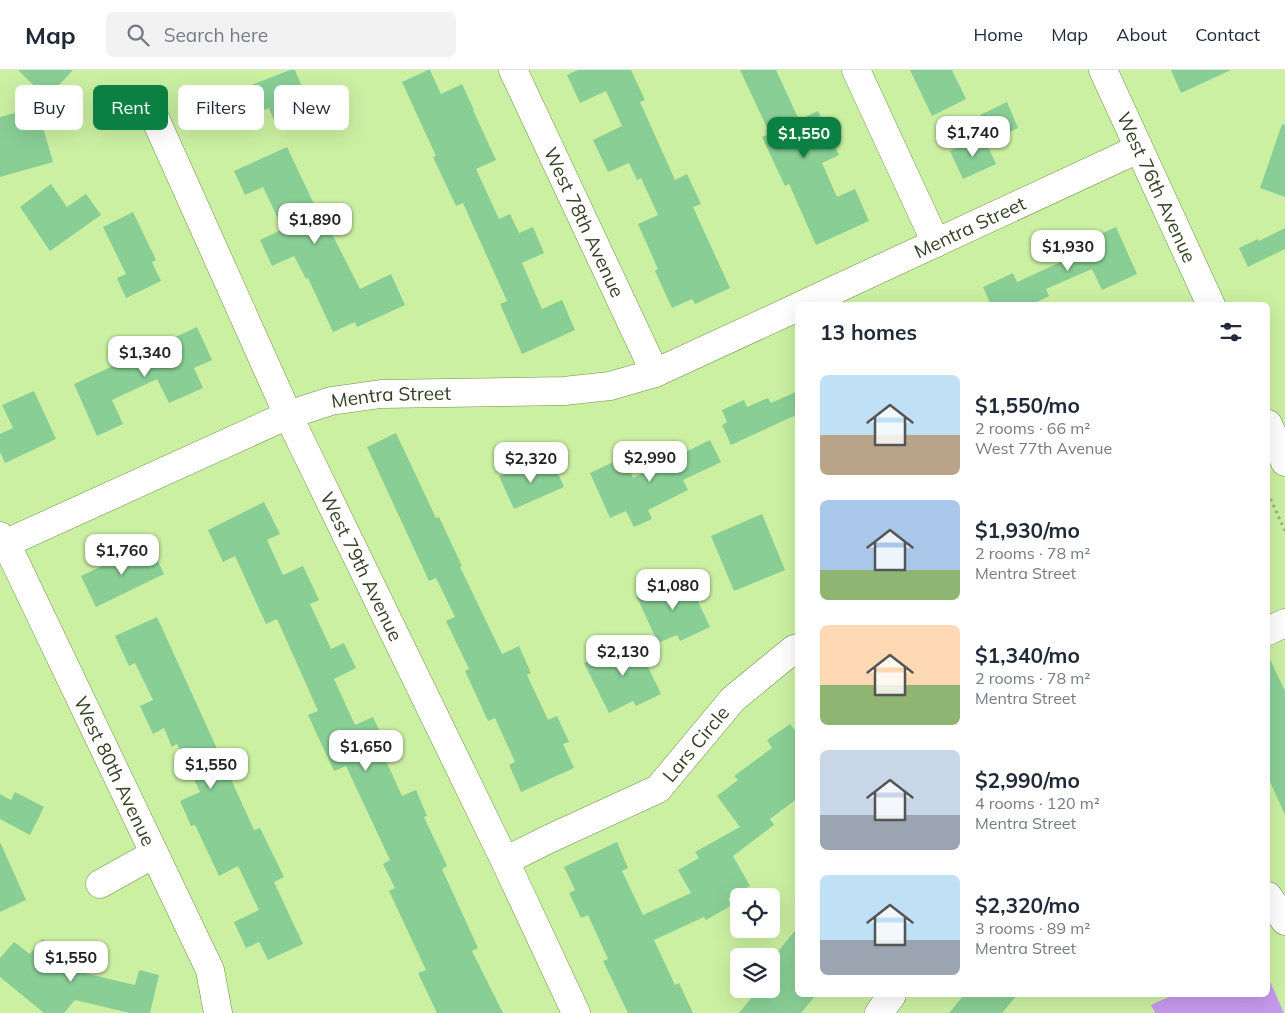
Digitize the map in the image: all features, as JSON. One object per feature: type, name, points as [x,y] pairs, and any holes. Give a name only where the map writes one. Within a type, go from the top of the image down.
[{"type":"street","name":"West 78th Avenue","points":[[513,70],[655,373]]},
{"type":"street","points":[[856,70],[936,243]]},
{"type":"street","name":"West 76th Avenue","points":[[1103,70],[1210,302]]},
{"type":"street","name":"West 79th Avenue","points":[[160,130],[288,416],[505,860],[576,1013]]},
{"type":"street","name":"Mentra Street","points":[[808,302],[1138,149]]},
{"type":"street","name":"Mentra Street","points":[[2,542],[288,416],[331,401],[381,394],[564,391],[610,386],[655,373],[795,308]]},
{"type":"street","points":[[1270,428],[1285,462]]},
{"type":"street","name":"West 80th Avenue","points":[[2,542],[210,970],[218,1013]]},
{"type":"street","points":[[1270,630],[1285,623]]},
{"type":"street","name":"Lars Circle","points":[[505,860],[658,789],[733,699],[794,650]]},
{"type":"street","points":[[100,884],[154,854]]},
{"type":"street","points":[[1270,899],[1285,921]]},
{"type":"street","points":[[879,1013],[891,997]]},
{"type":"path","points":[[1270,497],[1285,531]]},
{"type":"shaded area","points":[[1270,982],[1284,1013],[1155,1013],[1151,1005],[1169,997],[1270,997]]},
{"type":"building","points":[[18,70],[73,70],[59,85],[34,85]]},
{"type":"building","points":[[290,70],[295,70],[301,85],[274,85],[274,120],[269,108],[264,110],[264,85],[251,85]]},
{"type":"building","points":[[430,70],[441,94],[462,84],[496,160],[476,169],[499,219],[510,214],[519,233],[533,227],[544,253],[522,263],[542,309],[562,300],[575,330],[522,354],[500,304],[507,301],[463,203],[456,206],[433,157],[436,156],[402,82]]},
{"type":"building","points":[[578,70],[631,70],[645,100],[640,102],[675,180],[687,174],[701,204],[693,207],[730,288],[695,304],[692,299],[672,308],[655,271],[658,269],[638,224],[658,215],[641,178],[637,180],[629,163],[608,172],[593,140],[622,126],[606,91],[580,103],[567,75]]},
{"type":"building","points":[[740,70],[776,70],[799,120],[818,111],[839,155],[822,163],[837,197],[855,189],[869,221],[816,245],[789,184],[785,186],[762,137],[770,134]]},
{"type":"building","points":[[910,70],[952,70],[966,99],[932,116]]},
{"type":"building","points":[[1171,70],[1231,70],[1181,93]]},
{"type":"building","points":[[1007,102],[1018,128],[992,140],[980,115]]},
{"type":"building","points":[[15,113],[15,130],[44,130],[53,162],[0,177],[0,117]]},
{"type":"building","points":[[1282,124],[1285,125],[1285,197],[1260,188]]},
{"type":"building","points":[[983,136],[996,164],[963,179],[950,151]]},
{"type":"building","points":[[287,147],[322,221],[325,220],[360,289],[391,274],[405,305],[357,327],[355,322],[333,332],[308,278],[306,279],[294,256],[272,266],[260,240],[283,229],[263,187],[245,195],[234,171]]},
{"type":"building","points":[[51,184],[67,207],[86,194],[101,215],[50,251],[20,207]]},
{"type":"building","points":[[133,212],[156,260],[152,262],[161,281],[126,298],[117,278],[126,274],[103,227]]},
{"type":"building","points":[[1116,227],[1137,274],[1102,290],[1092,269],[1046,289],[1049,296],[1037,302],[990,302],[983,287],[1013,273],[1017,282],[1076,255],[1073,249],[1095,239],[1094,237]]},
{"type":"building","points":[[1285,228],[1285,249],[1248,267],[1239,248],[1258,239],[1259,241]]},
{"type":"building","points":[[197,327],[212,360],[194,368],[203,388],[169,403],[157,379],[112,400],[123,424],[97,436],[74,384]]},
{"type":"building","points":[[34,391],[56,439],[5,463],[0,452],[0,434],[13,428],[2,405]]},
{"type":"building","points":[[795,392],[795,415],[731,445],[722,425],[727,422],[722,410],[744,400],[747,407],[768,398],[771,403]]},
{"type":"building","points":[[396,433],[436,518],[439,517],[462,566],[460,567],[502,654],[519,646],[531,673],[527,675],[548,720],[557,716],[569,742],[563,744],[574,768],[521,792],[509,765],[515,762],[495,718],[488,721],[465,671],[469,669],[446,621],[455,617],[436,578],[429,581],[367,447]]},
{"type":"building","points":[[710,440],[721,462],[683,480],[688,490],[648,510],[652,519],[634,527],[626,511],[610,518],[590,473],[624,457],[633,478]]},
{"type":"building","points":[[552,460],[564,487],[514,509],[499,476],[524,465],[527,472]]},
{"type":"building","points":[[264,502],[280,534],[267,540],[283,575],[303,566],[319,600],[310,604],[331,649],[344,643],[356,668],[334,679],[355,725],[373,717],[387,747],[381,750],[402,796],[416,790],[427,816],[424,817],[447,866],[442,869],[478,948],[472,951],[503,1013],[437,1013],[418,973],[426,970],[389,891],[395,888],[383,864],[390,860],[346,766],[334,771],[308,715],[318,711],[277,619],[266,624],[235,556],[223,562],[208,530]]},
{"type":"building","points":[[762,514],[785,570],[734,591],[711,536]]},
{"type":"building","points":[[152,548],[164,574],[96,607],[81,576],[128,554],[130,559]]},
{"type":"building","points":[[686,576],[710,627],[680,641],[677,635],[658,643],[636,595],[661,583],[663,587]]},
{"type":"building","points":[[157,617],[254,830],[260,828],[284,877],[274,882],[303,944],[268,960],[259,942],[246,948],[234,922],[259,910],[238,866],[219,876],[195,825],[191,826],[180,801],[200,792],[177,744],[172,747],[164,728],[153,734],[140,706],[153,700],[135,663],[129,666],[115,636]]},
{"type":"building","points":[[634,638],[661,694],[636,706],[633,701],[609,713],[584,663]]},
{"type":"building","points":[[1270,659],[1285,691],[1285,815],[1270,781]]},
{"type":"building","points":[[790,724],[795,730],[795,800],[770,819],[774,825],[733,856],[750,886],[747,888],[730,888],[730,898],[728,899],[730,906],[706,920],[704,917],[654,940],[675,985],[679,983],[693,1013],[628,1013],[603,961],[608,959],[588,915],[581,918],[569,893],[575,890],[564,867],[617,842],[628,868],[622,871],[643,915],[691,893],[678,870],[699,858],[695,852],[740,827],[717,796],[738,780],[734,776],[772,748],[767,740]]},
{"type":"building","points":[[15,792],[44,807],[30,835],[0,819],[0,794],[11,800]]},
{"type":"building","points":[[0,842],[26,900],[0,912]]},
{"type":"building","points":[[795,931],[795,997],[814,997],[801,1013],[739,1013],[752,998],[780,998],[780,949]]},
{"type":"building","points":[[42,939],[84,973],[135,985],[139,970],[159,975],[150,1013],[130,1013],[75,1000],[64,1013],[44,1013],[0,977],[0,958],[14,942],[30,954]]},
{"type":"building","points":[[962,997],[1015,997],[1002,1013],[949,1013]]}]
